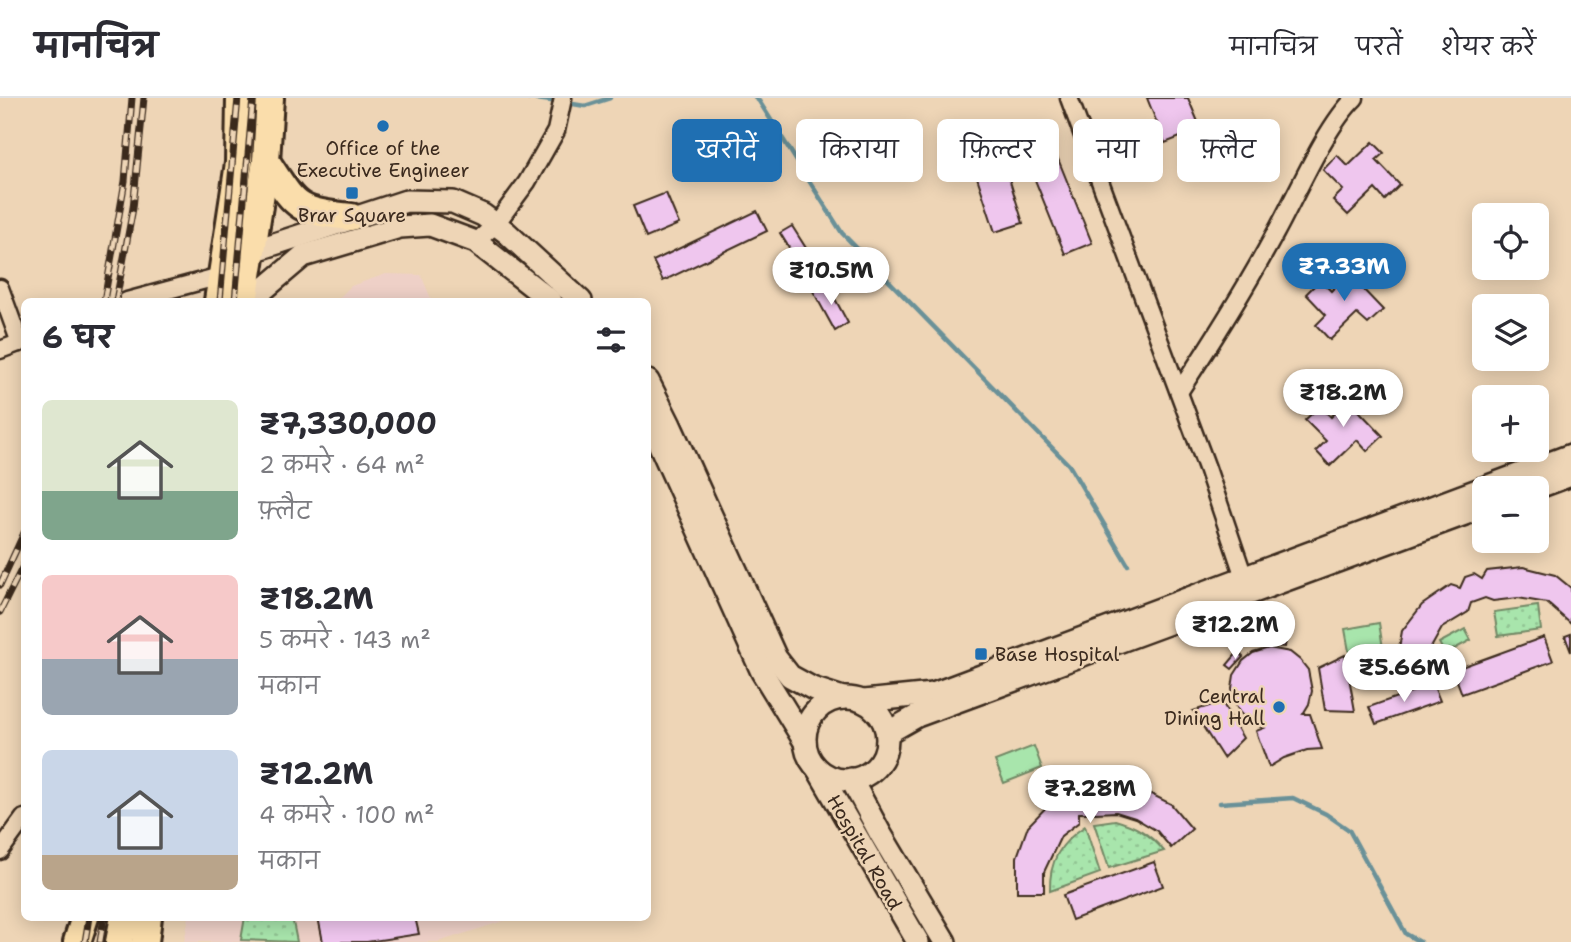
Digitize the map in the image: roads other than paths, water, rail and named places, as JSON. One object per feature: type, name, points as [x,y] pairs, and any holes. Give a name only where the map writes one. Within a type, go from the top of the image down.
[{"type":"main road","points":[[219,298],[239,163],[240,98]]},
{"type":"main road","points":[[245,298],[266,161],[270,98]]},
{"type":"main road","points":[[266,161],[298,205],[316,213],[351,217]]},
{"type":"main road","points":[[77,942],[84,921]]},
{"type":"main road","points":[[96,942],[101,921]]},
{"type":"main road","points":[[119,942],[123,921]]},
{"type":"main road","points":[[145,942],[148,921]]},
{"type":"street","points":[[1069,98],[1207,468],[1247,586]]},
{"type":"street","points":[[1179,392],[1241,298],[1321,147],[1345,108],[1355,98]]},
{"type":"street","points":[[476,243],[496,224],[527,182],[556,131],[562,104]]},
{"type":"street","points":[[253,251],[406,201],[453,202],[496,224],[578,298]]},
{"type":"street","points":[[254,298],[303,256],[400,227],[430,225],[476,243],[547,298]]},
{"type":"street","points":[[138,298],[224,275]]},
{"type":"street","points":[[0,288],[21,340]]},
{"type":"street","points":[[0,350],[21,342]]},
{"type":"street","points":[[651,387],[776,658],[790,676],[811,688],[853,699],[880,714],[887,733],[885,754],[880,763],[872,771],[851,779],[829,776],[809,752],[806,731],[815,712],[823,705],[853,699],[933,694],[1472,511]]},
{"type":"street","name":"Hospital Road","points":[[651,425],[762,672],[918,942]]},
{"type":"street","points":[[887,733],[917,716],[1571,455]]},
{"type":"street","points":[[1549,483],[1571,475]]},
{"type":"street","name":"Hospital Road","points":[[851,779],[945,942]]},
{"type":"street","points":[[0,851],[21,822]]},
{"type":"waterway","points":[[528,98],[559,102]]},
{"type":"waterway","points":[[567,103],[585,106],[610,98]]},
{"type":"waterway","points":[[755,98],[842,233],[1069,465],[1128,565]]},
{"type":"waterway","points":[[1220,803],[1293,798],[1326,814],[1349,830],[1406,934],[1420,942]]},
{"type":"railway","points":[[105,298],[125,181],[132,98]]},
{"type":"railway","points":[[117,298],[133,208],[144,98]]},
{"type":"railway","points":[[220,298],[238,98]]},
{"type":"railway","points":[[235,298],[253,98]]},
{"type":"railway","points":[[0,585],[21,540]]},
{"type":"railway","points":[[0,612],[21,570]]},
{"type":"railway","points":[[85,942],[88,921]]},
{"type":"railway","points":[[100,942],[103,921]]},
{"type":"place","name":"Office of the Executive Engineer","points":[[383,126]]},
{"type":"place","name":"Brar Square","points":[[352,193]]},
{"type":"place","name":"Base Hospital","points":[[981,654]]},
{"type":"place","name":"Central Dining Hall","points":[[1279,707]]}]
